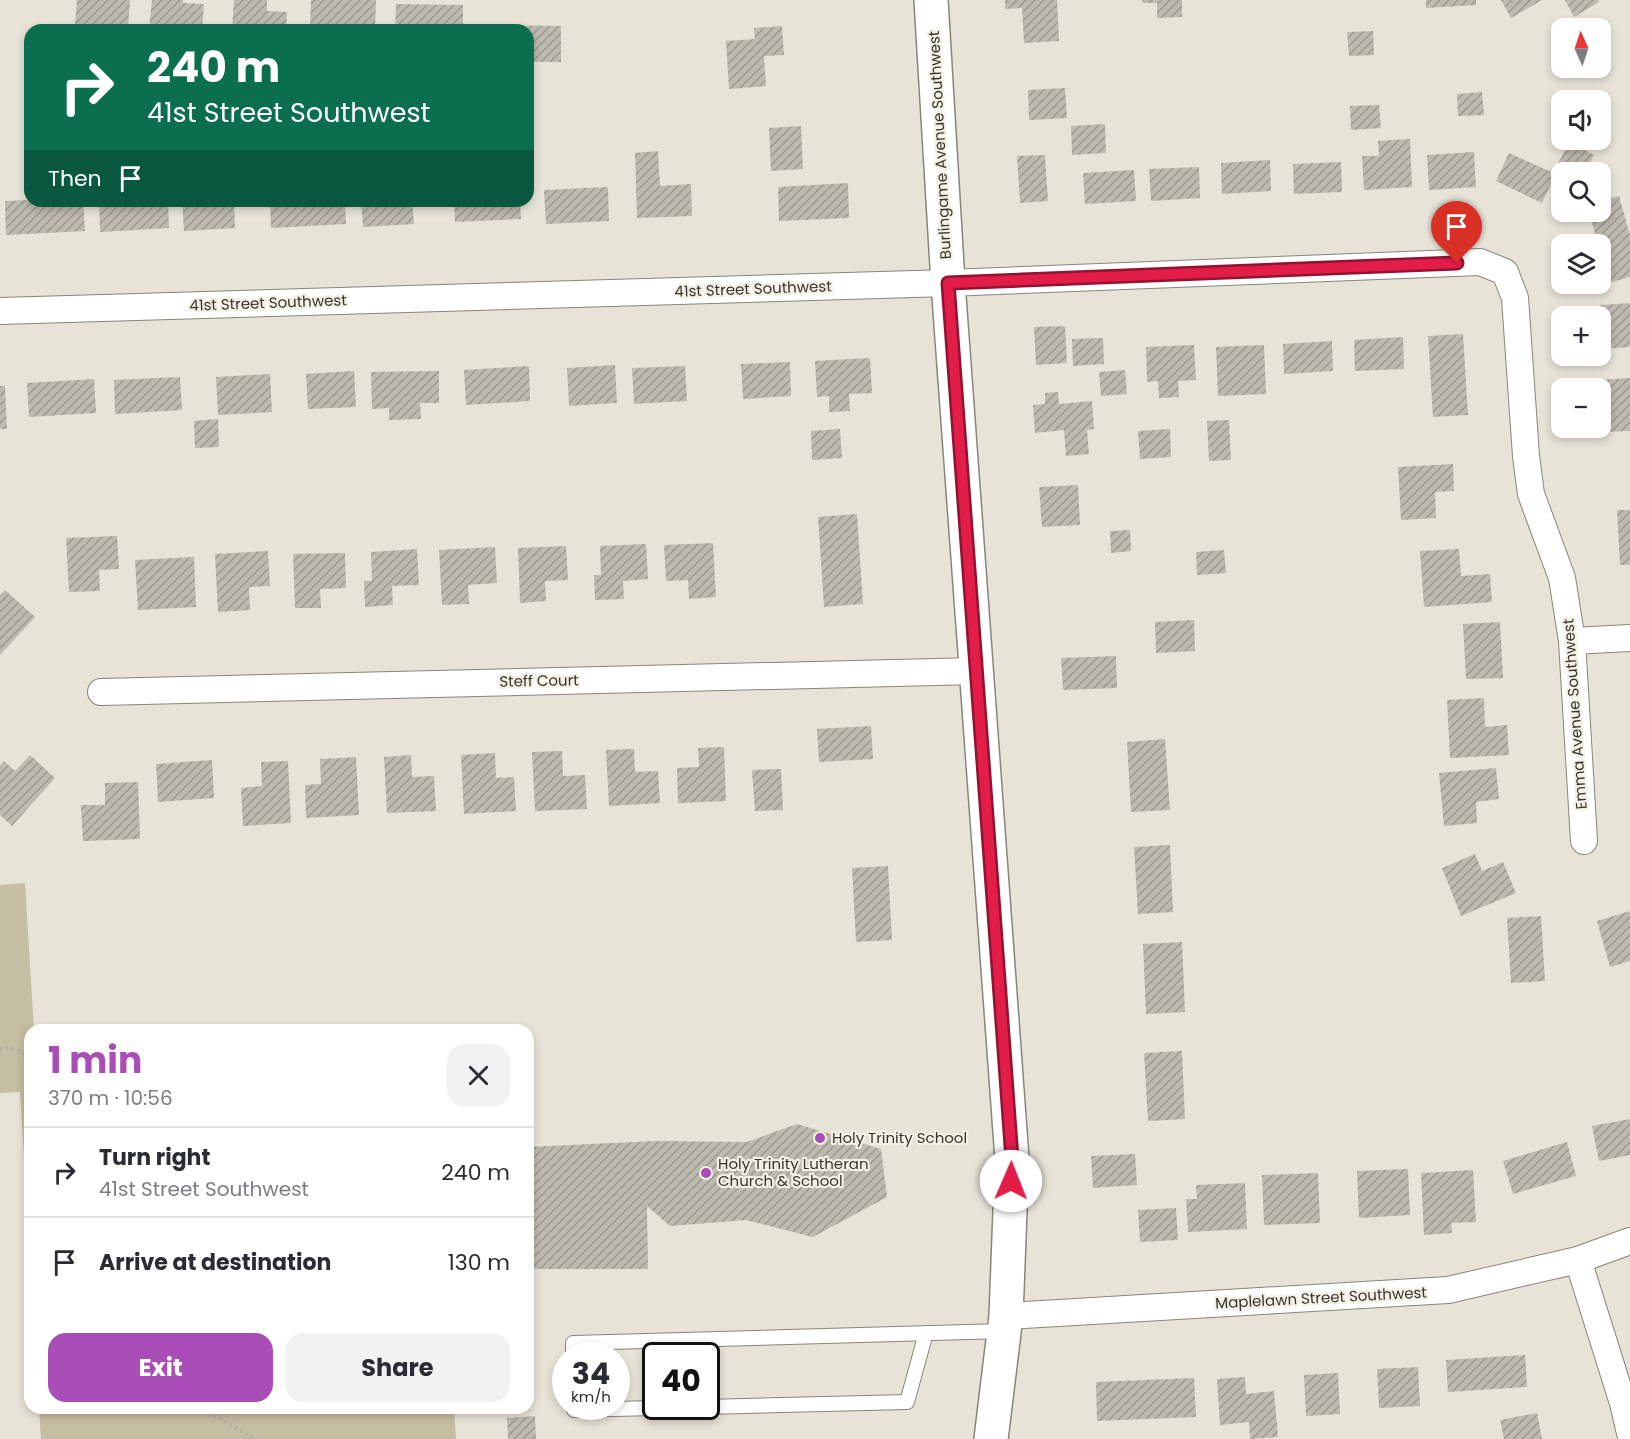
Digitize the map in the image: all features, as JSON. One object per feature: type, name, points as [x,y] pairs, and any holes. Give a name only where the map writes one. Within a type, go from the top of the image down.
[{"type":"street","name":"Burlingame Avenue Southwest","points":[[931,0],[948,283],[1012,1159],[1005,1324],[991,1439]]},
{"type":"street","name":"41st Street Southwest","points":[[0,311],[948,283],[1480,262],[1505,272]]},
{"type":"street","name":"Emma Avenue Southwest","points":[[1505,272],[1515,298],[1526,456],[1531,494],[1562,578],[1572,641],[1584,841]]},
{"type":"street","points":[[1572,641],[1630,638]]},
{"type":"street","name":"Steff Court","points":[[101,692],[977,671]]},
{"type":"street","name":"Maplelawn Street Southwest","points":[[1005,1324],[1448,1290],[1578,1260],[1630,1241]]},
{"type":"street","points":[[1578,1260],[1623,1403],[1630,1433]]},
{"type":"lane","points":[[612,1342],[926,1334],[1005,1324]]},
{"type":"lane","points":[[720,1407],[907,1402],[926,1334]]},
{"type":"path","points":[[0,1049],[21,1051],[24,1056]]},
{"type":"path","points":[[212,1414],[254,1439]]},
{"type":"shaded area","points":[[25,883],[34,1024],[24,1024],[24,1157],[20,1092],[0,1093],[0,885]]},
{"type":"shaded area","points":[[39,1414],[454,1414],[456,1439],[41,1439]]},
{"type":"building","points":[[77,0],[130,0],[128,24],[75,24]]},
{"type":"building","points":[[152,0],[183,0],[183,3],[204,4],[202,24],[150,24]]},
{"type":"building","points":[[234,0],[267,0],[267,11],[287,12],[286,24],[232,24]]},
{"type":"building","points":[[311,0],[376,0],[375,24],[310,24]]},
{"type":"building","points":[[1005,0],[1057,0],[1059,41],[1024,43],[1022,8],[1005,9]]},
{"type":"building","points":[[1142,0],[1182,0],[1182,17],[1157,18],[1157,3],[1143,3]]},
{"type":"building","points":[[1426,0],[1476,0],[1476,5],[1426,8]]},
{"type":"building","points":[[1501,0],[1542,0],[1511,18]]},
{"type":"building","points":[[1565,0],[1598,0],[1599,2],[1574,17]]},
{"type":"building","points":[[396,4],[463,5],[463,24],[395,24]]},
{"type":"building","points":[[534,26],[561,26],[561,62],[534,62]]},
{"type":"building","points":[[782,26],[784,55],[764,56],[766,86],[729,89],[726,41],[755,39],[754,28]]},
{"type":"building","points":[[1373,31],[1374,55],[1349,56],[1347,32]]},
{"type":"building","points":[[1065,88],[1067,118],[1029,120],[1028,90]]},
{"type":"building","points":[[1482,92],[1484,115],[1458,116],[1457,94]]},
{"type":"building","points":[[1379,105],[1381,128],[1351,130],[1350,106]]},
{"type":"building","points":[[1105,124],[1106,153],[1072,155],[1071,126]]},
{"type":"building","points":[[801,126],[803,169],[771,171],[769,128]]},
{"type":"building","points":[[1410,139],[1412,187],[1364,190],[1362,156],[1379,156],[1378,141]]},
{"type":"building","points":[[1565,150],[1585,150],[1594,155],[1590,162],[1559,162]]},
{"type":"building","points":[[658,151],[660,186],[691,184],[692,216],[637,218],[635,153]]},
{"type":"building","points":[[1474,152],[1476,187],[1429,190],[1427,155]]},
{"type":"building","points":[[1509,153],[1551,172],[1551,184],[1542,203],[1496,181]]},
{"type":"building","points":[[1045,155],[1048,201],[1020,203],[1017,156]]},
{"type":"building","points":[[1270,160],[1271,191],[1222,194],[1221,163]]},
{"type":"building","points":[[1341,162],[1342,192],[1294,194],[1293,164]]},
{"type":"building","points":[[1199,167],[1200,198],[1151,201],[1149,169]]},
{"type":"building","points":[[1134,170],[1136,201],[1085,204],[1083,173]]},
{"type":"building","points":[[848,183],[849,218],[779,221],[778,187]]},
{"type":"building","points":[[608,187],[609,221],[546,224],[544,190]]},
{"type":"building","points":[[1619,196],[1630,235],[1630,277],[1611,282],[1611,234],[1595,234],[1592,222],[1611,222],[1611,198]]},
{"type":"building","points":[[24,200],[24,207],[83,207],[85,231],[6,235],[5,201]]},
{"type":"building","points":[[99,207],[168,207],[169,228],[100,232]]},
{"type":"building","points":[[182,207],[234,207],[235,228],[184,231]]},
{"type":"building","points":[[270,207],[345,207],[346,224],[271,228]]},
{"type":"building","points":[[361,207],[413,207],[414,224],[363,227]]},
{"type":"building","points":[[454,207],[520,207],[521,219],[455,222]]},
{"type":"building","points":[[1630,303],[1630,347],[1611,348],[1611,306],[1600,305]]},
{"type":"building","points":[[1065,326],[1067,363],[1036,365],[1034,327]]},
{"type":"building","points":[[1463,334],[1468,415],[1433,417],[1428,336]]},
{"type":"building","points":[[1403,337],[1404,369],[1355,371],[1354,340]]},
{"type":"building","points":[[1103,338],[1104,364],[1073,366],[1072,339]]},
{"type":"building","points":[[1332,341],[1333,371],[1284,374],[1283,344]]},
{"type":"building","points":[[1194,345],[1196,380],[1178,381],[1179,397],[1159,398],[1158,381],[1147,382],[1146,347]]},
{"type":"building","points":[[1264,345],[1266,394],[1218,396],[1216,347]]},
{"type":"building","points":[[870,358],[872,393],[849,394],[850,411],[829,412],[829,396],[817,397],[815,361]]},
{"type":"building","points":[[790,362],[791,396],[743,399],[741,364]]},
{"type":"building","points":[[615,365],[617,403],[569,406],[567,368]]},
{"type":"building","points":[[529,366],[530,401],[466,405],[464,370]]},
{"type":"building","points":[[685,366],[687,401],[634,404],[632,368]]},
{"type":"building","points":[[1125,370],[1127,394],[1101,396],[1099,372]]},
{"type":"building","points":[[354,371],[356,407],[308,409],[306,374]]},
{"type":"building","points":[[439,371],[439,403],[420,403],[421,419],[389,420],[389,408],[372,409],[371,372]]},
{"type":"building","points":[[270,374],[272,412],[218,415],[216,377]]},
{"type":"building","points":[[180,377],[182,410],[115,414],[114,380]]},
{"type":"building","points":[[1630,378],[1630,431],[1611,432],[1611,379]]},
{"type":"building","points":[[94,379],[96,413],[29,417],[27,383]]},
{"type":"building","points":[[0,386],[5,386],[7,429],[0,429]]},
{"type":"building","points":[[1058,392],[1059,404],[1092,401],[1094,429],[1087,430],[1089,454],[1066,456],[1064,430],[1035,433],[1033,405],[1045,404],[1045,393]]},
{"type":"building","points":[[218,419],[219,447],[195,448],[194,421]]},
{"type":"building","points":[[1229,420],[1231,460],[1209,461],[1207,421]]},
{"type":"building","points":[[840,429],[842,458],[812,460],[811,431]]},
{"type":"building","points":[[1170,429],[1171,457],[1140,459],[1138,431]]},
{"type":"building","points":[[1453,464],[1454,491],[1435,492],[1436,518],[1401,520],[1398,467]]},
{"type":"building","points":[[1078,485],[1080,525],[1042,527],[1039,487]]},
{"type":"building","points":[[1617,510],[1630,510],[1630,565],[1620,565]]},
{"type":"building","points":[[857,514],[863,604],[824,607],[818,517]]},
{"type":"building","points":[[1130,530],[1131,551],[1111,553],[1110,531]]},
{"type":"building","points":[[117,536],[119,569],[99,570],[100,591],[69,592],[66,538]]},
{"type":"building","points":[[713,543],[716,597],[689,599],[688,580],[666,581],[664,545]]},
{"type":"building","points":[[646,544],[648,579],[623,581],[624,599],[595,600],[594,575],[601,575],[600,546]]},
{"type":"building","points":[[566,546],[568,580],[545,581],[546,601],[520,603],[518,548]]},
{"type":"building","points":[[495,547],[497,583],[468,585],[469,604],[442,605],[439,550]]},
{"type":"building","points":[[417,549],[419,585],[392,586],[393,605],[365,607],[364,581],[372,581],[371,552]]},
{"type":"building","points":[[1459,549],[1461,576],[1490,574],[1492,602],[1424,607],[1420,551]]},
{"type":"building","points":[[1224,550],[1226,573],[1197,575],[1196,552]]},
{"type":"building","points":[[268,551],[270,586],[249,587],[250,610],[218,612],[215,554]]},
{"type":"building","points":[[345,553],[346,588],[320,589],[321,608],[295,608],[293,554]]},
{"type":"building","points":[[194,557],[196,607],[138,610],[135,560]]},
{"type":"building","points":[[5,590],[35,617],[0,655],[0,595]]},
{"type":"building","points":[[1194,620],[1195,651],[1156,653],[1155,622]]},
{"type":"building","points":[[1500,622],[1503,678],[1466,679],[1463,624]]},
{"type":"building","points":[[1116,656],[1117,688],[1063,690],[1061,658]]},
{"type":"building","points":[[1484,698],[1485,727],[1507,725],[1509,755],[1450,758],[1447,700]]},
{"type":"building","points":[[871,726],[873,759],[819,762],[817,729]]},
{"type":"building","points":[[1165,739],[1170,810],[1131,812],[1127,742]]},
{"type":"building","points":[[724,747],[726,801],[678,803],[677,768],[699,767],[698,748]]},
{"type":"building","points":[[634,749],[635,772],[658,771],[660,803],[609,806],[606,750]]},
{"type":"building","points":[[562,751],[563,776],[585,775],[587,809],[535,811],[532,752]]},
{"type":"building","points":[[495,753],[496,778],[514,777],[516,811],[464,814],[461,755]]},
{"type":"building","points":[[30,755],[55,778],[12,826],[0,815],[0,766],[4,761],[15,771]]},
{"type":"building","points":[[411,755],[412,777],[434,776],[436,811],[387,813],[384,757]]},
{"type":"building","points":[[356,757],[359,815],[306,818],[305,785],[321,784],[320,759]]},
{"type":"building","points":[[212,760],[214,798],[158,802],[156,764]]},
{"type":"building","points":[[288,761],[291,823],[243,826],[241,788],[262,786],[261,762]]},
{"type":"building","points":[[1496,768],[1499,799],[1476,802],[1477,823],[1444,826],[1439,773]]},
{"type":"building","points":[[781,769],[783,810],[755,811],[752,770]]},
{"type":"building","points":[[138,782],[140,839],[83,841],[81,805],[105,805],[105,783]]},
{"type":"building","points":[[1170,845],[1173,912],[1138,914],[1134,847]]},
{"type":"building","points":[[1475,854],[1482,871],[1503,862],[1516,893],[1461,916],[1442,868]]},
{"type":"building","points":[[888,866],[892,940],[856,942],[852,868]]},
{"type":"building","points":[[1630,911],[1630,961],[1610,967],[1597,921]]},
{"type":"building","points":[[1541,916],[1545,981],[1511,983],[1507,918]]},
{"type":"building","points":[[1182,942],[1185,1012],[1146,1014],[1143,944]]},
{"type":"building","points":[[1182,1051],[1185,1119],[1148,1121],[1144,1053]]},
{"type":"building","points":[[1630,1119],[1630,1155],[1599,1161],[1592,1126]]},
{"type":"building","name":"Holy Trinity Lutheran Church & School","points":[[797,1124],[881,1149],[887,1197],[813,1237],[746,1220],[670,1226],[647,1206],[648,1269],[534,1269],[534,1147],[654,1141],[747,1142]]},
{"type":"building","points":[[1567,1142],[1576,1176],[1513,1194],[1503,1161]]},
{"type":"building","points":[[1135,1154],[1137,1185],[1093,1188],[1091,1156]]},
{"type":"building","points":[[1408,1169],[1410,1215],[1359,1218],[1357,1171]]},
{"type":"building","points":[[1473,1170],[1476,1222],[1451,1223],[1452,1233],[1424,1235],[1421,1173]]},
{"type":"building","points":[[1318,1173],[1320,1223],[1264,1225],[1262,1175]]},
{"type":"building","points":[[1245,1183],[1247,1229],[1188,1232],[1186,1199],[1197,1199],[1196,1185]]},
{"type":"building","points":[[1176,1208],[1178,1240],[1140,1242],[1138,1210]]},
{"type":"building","points":[[1525,1355],[1527,1387],[1448,1392],[1446,1360]]},
{"type":"building","points":[[1418,1367],[1420,1406],[1379,1408],[1377,1369]]},
{"type":"building","points":[[1338,1373],[1340,1414],[1306,1416],[1304,1375]]},
{"type":"building","points":[[1245,1377],[1246,1394],[1274,1391],[1278,1437],[1250,1439],[1249,1422],[1220,1425],[1217,1379]]},
{"type":"building","points":[[1194,1378],[1196,1417],[1097,1421],[1096,1382]]},
{"type":"building","points":[[1537,1413],[1542,1439],[1504,1439],[1500,1420]]},
{"type":"building","points":[[535,1416],[536,1439],[508,1439],[507,1418]]},
{"type":"place","name":"Holy Trinity School","points":[[820,1138]]},
{"type":"place","name":"Holy Trinity Lutheran Church & School","points":[[706,1173]]},
{"type":"route","points":[[1011,1181],[1012,1159],[1000,984],[948,283],[1457,263]]}]
